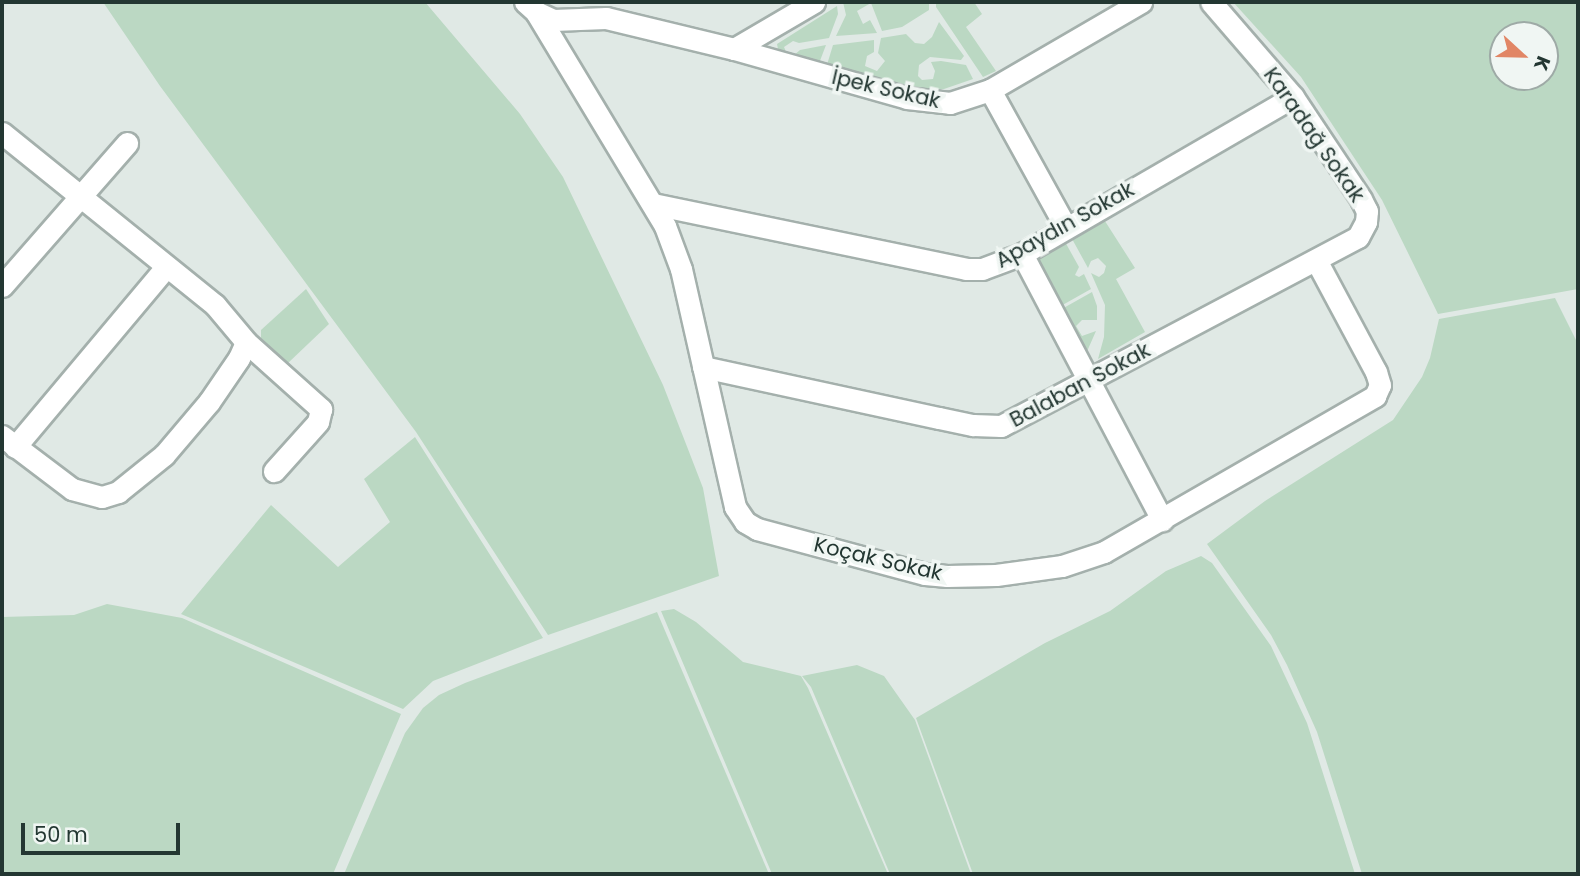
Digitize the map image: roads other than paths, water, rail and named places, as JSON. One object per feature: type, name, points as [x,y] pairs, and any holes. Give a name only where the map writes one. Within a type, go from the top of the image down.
[{"type":"street","points":[[734,49],[814,2]]},
{"type":"street","name":"İpek Sokak","points":[[530,7],[553,20],[610,10],[734,49],[934,103],[950,103],[990,90],[1141,2]]},
{"type":"street","name":"Karadağ Sokak","points":[[1211,2],[1293,97],[1367,211],[1364,231],[1358,237],[1317,260]]},
{"type":"street","name":"Koçak Sokak","points":[[530,7],[653,204],[681,269],[735,507],[745,522],[757,529],[925,574],[996,575],[1062,566],[1104,552],[1375,396],[1380,385],[1376,373],[1317,260]]},
{"type":"street","points":[[990,90],[1065,226]]},
{"type":"street","name":"Apaydın Sokak","points":[[653,204],[965,269],[997,266],[1293,97]]},
{"type":"street","points":[[2,133],[165,268],[221,310],[246,342],[321,409],[318,422],[274,471]]},
{"type":"street","points":[[2,286],[127,144]]},
{"type":"street","points":[[1022,254],[1162,520]]},
{"type":"street","name":"Balaban Sokak","points":[[703,367],[987,426],[1001,426],[1317,260]]},
{"type":"street","points":[[165,268],[9,441],[49,474],[86,495],[102,497],[118,492],[164,455],[209,402],[239,358],[246,342]]}]
